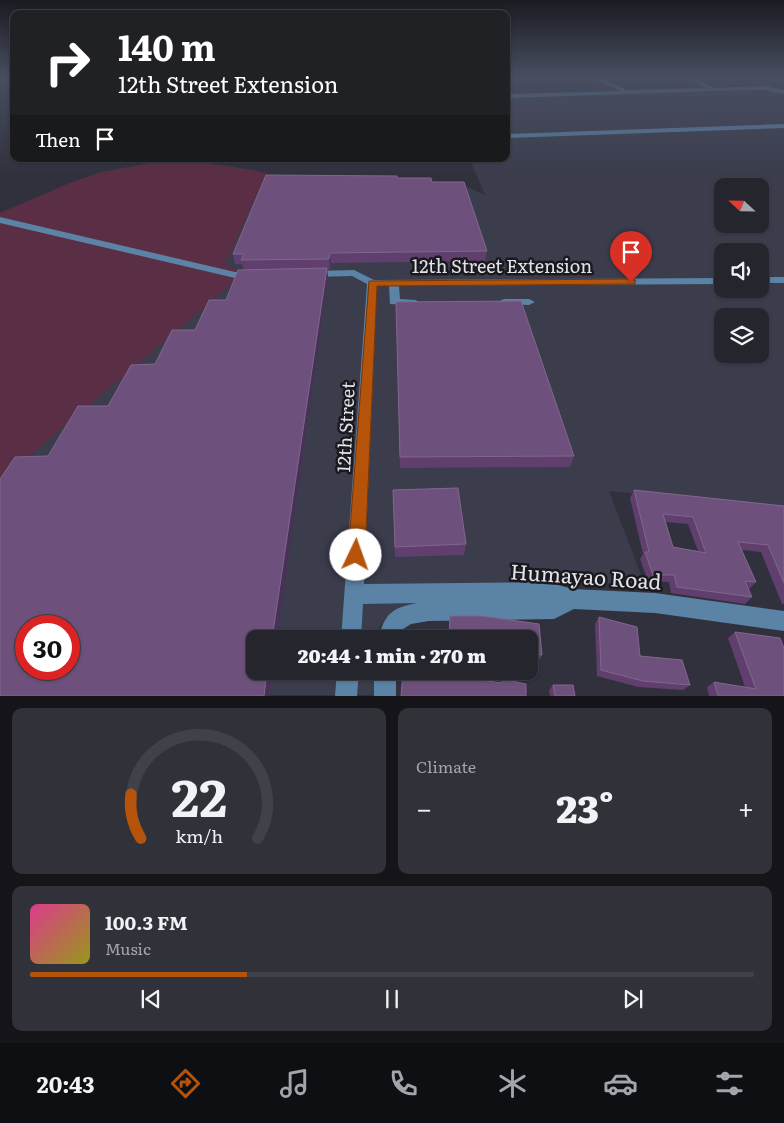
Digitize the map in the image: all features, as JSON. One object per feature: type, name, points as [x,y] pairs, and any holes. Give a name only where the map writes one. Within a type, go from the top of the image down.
[{"type":"street","points":[[510,136],[784,126]]},
{"type":"street","points":[[0,220],[235,275],[265,275]]},
{"type":"street","points":[[305,274],[354,273],[372,283]]},
{"type":"street","points":[[769,280],[784,280]]},
{"type":"street","name":"12th Street Extension","points":[[372,283],[714,281]]},
{"type":"street","name":"12th Street","points":[[351,630],[372,283]]},
{"type":"street","points":[[394,283],[394,302],[423,302]]},
{"type":"street","points":[[491,302],[530,302]]},
{"type":"street","name":"Humayao Road","points":[[354,594],[547,592],[573,599],[655,603],[784,622]]},
{"type":"street","points":[[391,630],[392,625],[407,615],[429,611],[554,609],[573,599]]},
{"type":"street","points":[[346,696],[347,680]]},
{"type":"street","points":[[385,680],[385,696]]},
{"type":"shaded area","points":[[510,109],[784,109],[784,508],[609,491],[644,583],[547,584],[405,607],[387,617],[377,630],[246,630],[246,680],[374,680],[374,695],[0,695],[0,213],[98,173],[155,162],[203,162],[267,173],[266,177],[467,187],[485,195],[471,162],[510,162]]},
{"type":"shaded area","points":[[155,162],[203,162],[267,173],[225,264],[237,270],[232,284],[0,481],[0,213],[98,173]]},
{"type":"building","points":[[266,175],[397,176],[397,178],[431,178],[432,182],[464,182],[487,251],[330,253],[329,259],[241,260],[244,254],[233,254]]},
{"type":"building","points":[[327,268],[273,630],[246,630],[246,680],[266,680],[264,696],[0,696],[0,479],[15,457],[48,456],[78,406],[108,406],[131,365],[155,364],[172,330],[195,330],[209,300],[226,300],[238,270]]},
{"type":"building","points":[[521,301],[574,456],[400,457],[396,302]]},
{"type":"building","points":[[458,488],[466,544],[395,547],[393,490]]},
{"type":"building","points":[[634,490],[784,506],[784,583],[768,545],[738,542],[756,582],[745,581],[752,597],[677,587],[674,575],[653,575],[645,552],[649,552]],"holes":[[[663,514],[693,517],[706,553],[673,547]]]},
{"type":"building","points":[[450,616],[482,616],[539,624],[542,655],[538,654],[538,630],[449,630]]},
{"type":"building","points":[[599,617],[637,627],[640,656],[682,660],[690,685],[643,681],[601,670]]},
{"type":"building","points":[[735,632],[780,638],[784,648],[784,696],[718,696],[714,682],[756,689]]},
{"type":"building","points":[[402,680],[481,680],[502,683],[502,680],[507,680],[526,684],[526,696],[401,696]]},
{"type":"building","points":[[553,685],[573,685],[575,696],[555,696]]},
{"type":"route","points":[[356,555],[372,283],[522,284],[631,282]]}]
